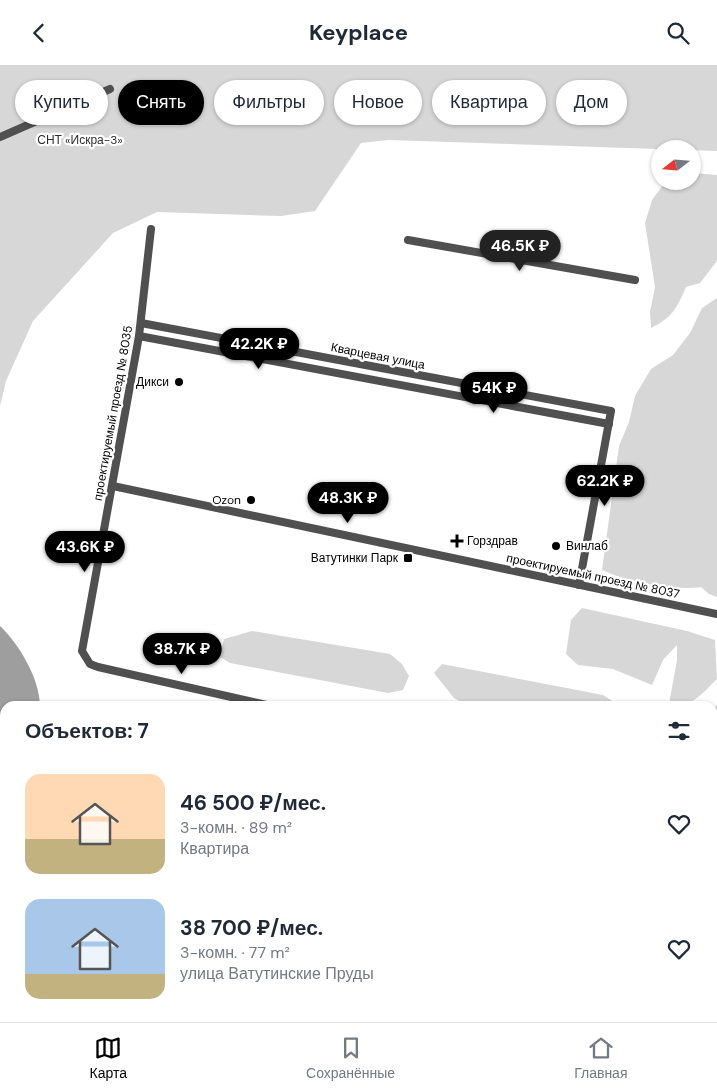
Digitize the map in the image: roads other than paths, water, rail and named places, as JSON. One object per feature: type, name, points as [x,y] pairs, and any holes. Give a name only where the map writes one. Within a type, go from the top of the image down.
[{"type":"street","points":[[0,137],[110,89]]},
{"type":"street","name":"проектируемый проезд № 8035","points":[[151,229],[139,336],[82,651],[84,658],[90,664],[98,667],[249,701]]},
{"type":"street","points":[[408,240],[635,279]]},
{"type":"street","name":"Кварцевая улица","points":[[139,336],[609,424],[611,411],[141,323]]},
{"type":"street","points":[[579,585],[609,424]]},
{"type":"street","name":"проектируемый проезд № 8037","points":[[113,486],[717,614]]},
{"type":"place","name":"Дикси","points":[[179,382]]},
{"type":"place","name":"Ozon","points":[[251,500]]},
{"type":"place","name":"Горздрав","points":[[457,541]]},
{"type":"place","name":"Винлаб","points":[[556,546]]},
{"type":"place","name":"Ватутинки Парк","points":[[408,558]]},
{"type":"park label","name":"СНТ «Искра-3»","points":[[80,140]]}]
